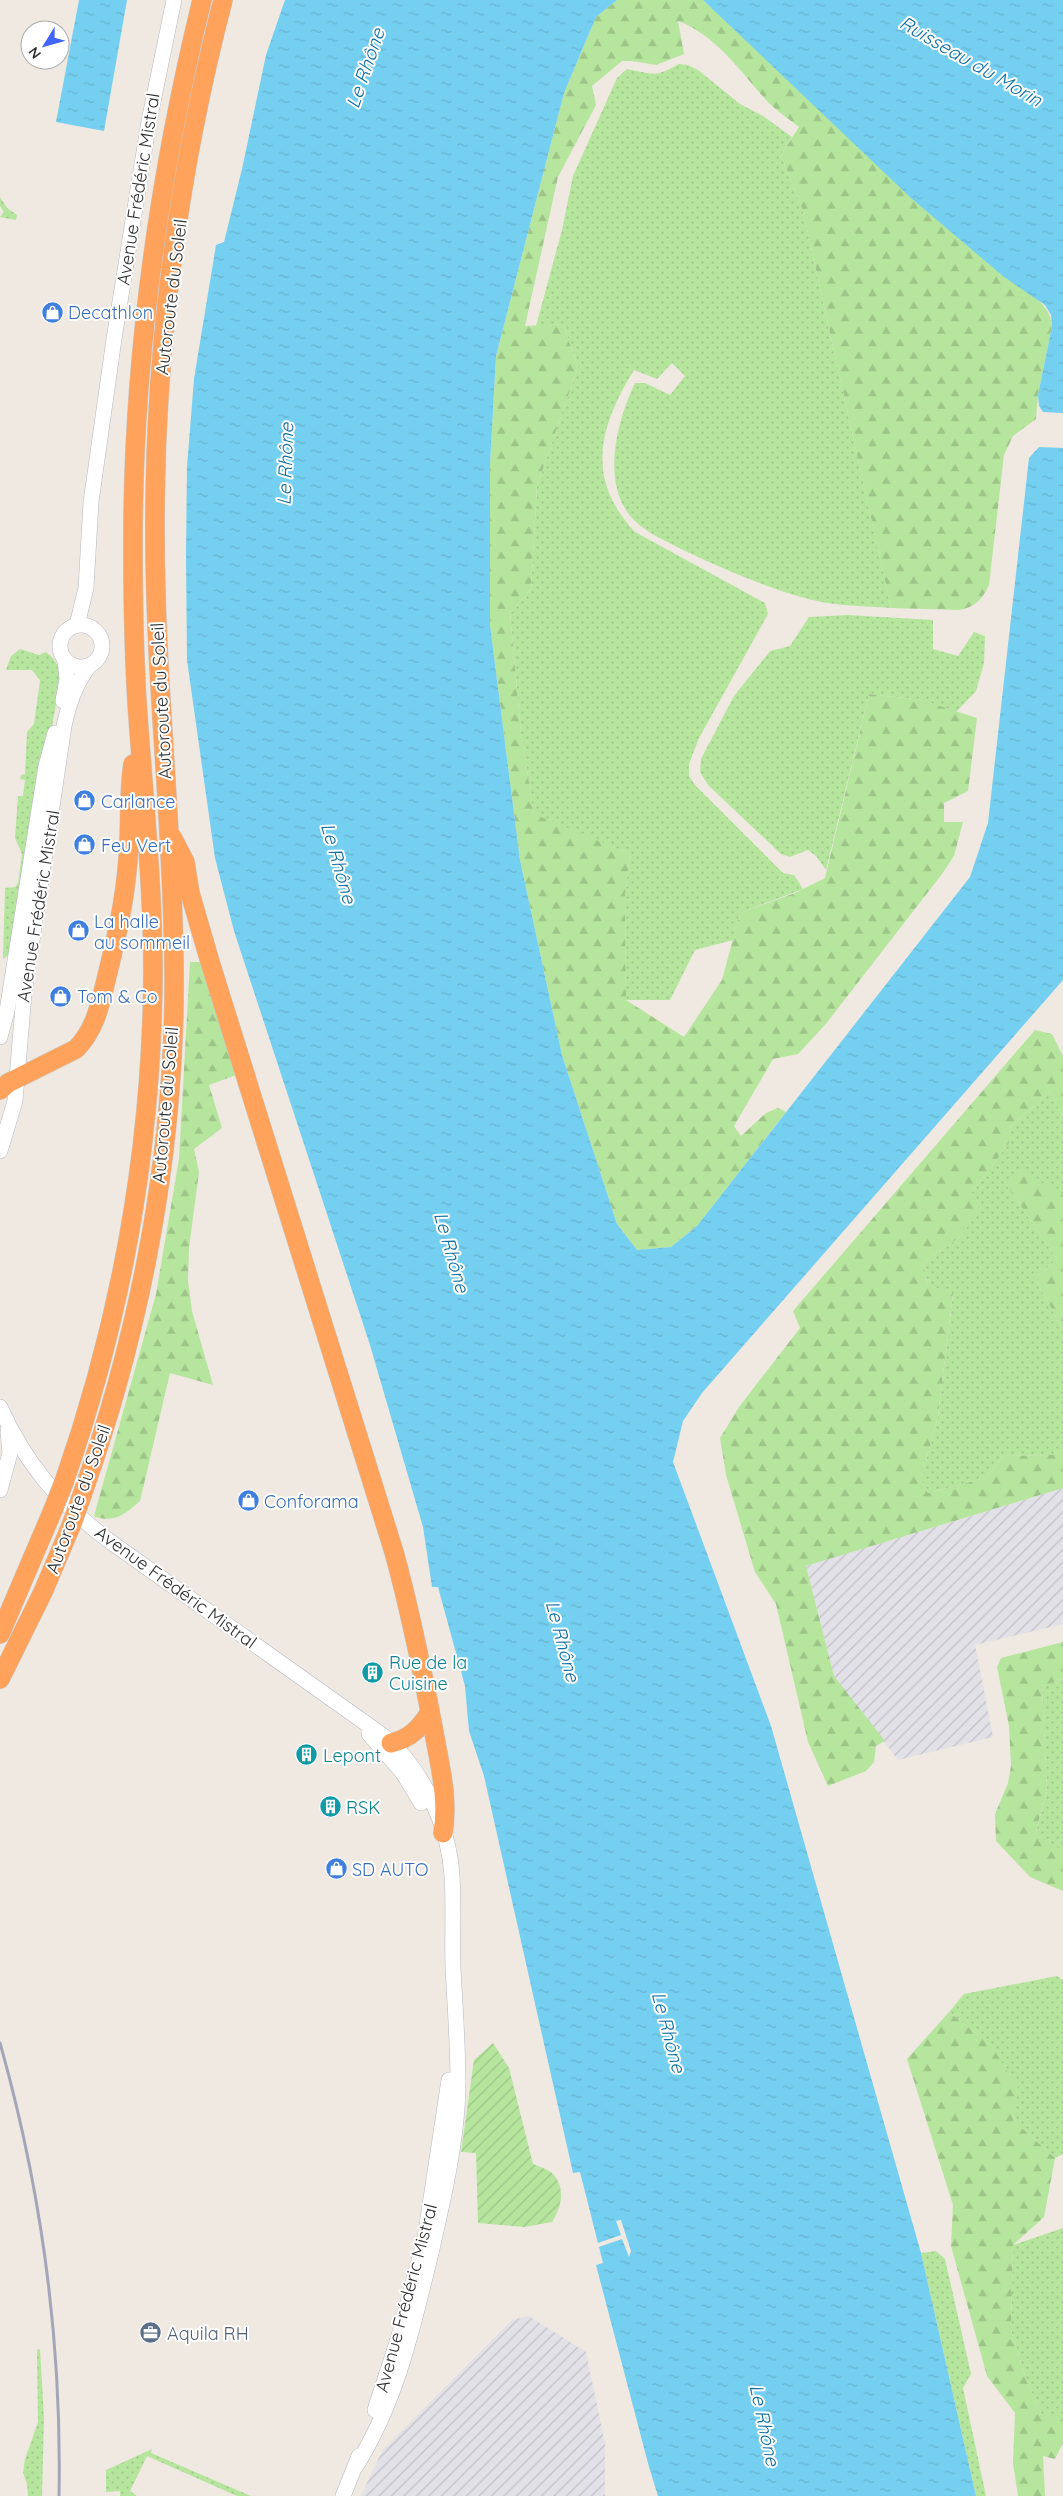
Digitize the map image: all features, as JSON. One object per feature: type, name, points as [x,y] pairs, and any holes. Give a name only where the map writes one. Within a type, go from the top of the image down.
[{"type":"highway","name":"Autoroute du Soleil","points":[[0,1634],[54,1510],[88,1410],[117,1293],[133,1208],[146,1109],[153,972],[152,909],[139,726],[133,549],[136,437],[142,357],[166,174],[183,79],[202,0]]},
{"type":"highway","name":"Autoroute du Soleil","points":[[0,1679],[31,1618],[71,1526],[108,1417],[139,1298],[160,1174],[173,1043],[174,973],[169,832],[157,659],[155,492],[161,388],[180,216],[195,128],[223,0]]},
{"type":"highway","points":[[5,1097],[18,1071],[43,1066],[63,1057],[84,1041],[100,1005],[117,938],[124,893],[128,851],[130,783],[139,726]]},
{"type":"highway","points":[[169,832],[185,862],[190,892],[210,962],[392,1543],[410,1612],[430,1712],[446,1810],[443,1833]]},
{"type":"highway","points":[[391,1743],[405,1738],[415,1731],[430,1712]]},
{"type":"main road","name":"Avenue Frédéric Mistral","points":[[77,625],[86,588],[91,502],[114,339],[149,121],[174,0]]},
{"type":"main road","name":"Avenue Frédéric Mistral","points":[[86,588],[94,628]]},
{"type":"main road","points":[[85,624],[94,628],[101,637],[103,647],[100,657],[89,666],[79,667],[65,660],[60,649],[60,641],[65,632],[77,625],[85,624]]},
{"type":"main road","name":"Avenue Frédéric Mistral","points":[[0,1037],[7,1011],[46,766],[61,711],[66,679],[65,660]]},
{"type":"main road","name":"Avenue Frédéric Mistral","points":[[18,1071],[24,994],[64,726],[69,703],[78,682],[89,666]]},
{"type":"main road","points":[[0,1151],[5,1097]]},
{"type":"main road","name":"Avenue Frédéric Mistral","points":[[3,1413],[34,1468],[56,1495],[86,1523],[391,1743],[420,1780],[432,1801],[443,1833],[452,1876],[455,2038],[426,2238],[400,2336],[356,2466],[343,2496]]},
{"type":"main road","points":[[0,1490],[10,1453],[3,1413]]},
{"type":"main road","name":"Avenue Frédéric Mistral","points":[[359,1720],[403,1773],[423,1806],[438,1845],[452,1899]]},
{"type":"shaded area","points":[[1063,1488],[1063,1624],[975,1645],[993,1737],[898,1760],[834,1676],[806,1566]]},
{"type":"shaded area","points":[[529,2316],[586,2352],[605,2444],[605,2496],[361,2496],[382,2451],[512,2320]]},
{"type":"green space","points":[[617,0],[703,0],[1004,277],[1035,297],[1046,310],[1052,326],[1038,395],[1036,419],[1013,436],[1004,455],[989,585],[981,599],[974,605],[959,610],[891,608],[803,211],[781,155],[799,127],[777,111],[716,45],[692,27],[678,21],[684,54],[656,65],[622,61],[592,86],[596,105],[558,177],[525,326],[563,324],[578,367],[537,486],[531,589],[510,613],[521,733],[534,814],[630,854],[625,896],[626,1000],[684,1037],[722,980],[740,913],[795,893],[825,878],[869,694],[921,700],[977,718],[968,791],[944,803],[944,822],[963,822],[954,856],[825,1025],[798,1054],[773,1059],[734,1126],[741,1136],[766,1113],[778,1108],[786,1112],[697,1226],[671,1247],[637,1250],[617,1224],[562,1055],[520,860],[490,625],[490,465],[496,356],[564,93],[596,17]]},
{"type":"green space","points":[[679,64],[688,65],[698,70],[740,104],[763,116],[792,137],[781,155],[803,211],[891,608],[822,602],[778,590],[681,549],[638,524],[623,505],[614,471],[615,452],[622,415],[635,383],[645,383],[670,395],[685,376],[672,363],[657,379],[634,370],[612,412],[603,452],[603,472],[609,492],[619,512],[635,532],[765,603],[768,614],[699,738],[689,764],[689,776],[695,785],[783,873],[794,875],[803,889],[740,913],[733,940],[695,950],[670,1000],[626,1000],[625,896],[630,854],[534,815],[521,733],[510,613],[531,589],[537,486],[578,367],[563,324],[536,326],[562,230],[573,176],[617,78],[627,69],[654,74]]},
{"type":"green space","points":[[0,197],[7,208],[17,215],[16,220],[0,217],[4,212],[0,206]]},
{"type":"green space","points":[[847,615],[933,620],[933,649],[958,656],[974,632],[985,636],[984,663],[976,691],[956,712],[921,700],[869,694],[826,870],[816,856],[808,850],[790,857],[781,854],[708,785],[700,772],[701,759],[734,696],[770,651],[790,646],[809,617]]},
{"type":"green space","points":[[20,649],[39,655],[46,652],[51,656],[58,668],[59,688],[10,954],[3,959],[5,888],[15,887],[18,883],[22,854],[15,838],[18,796],[23,796],[25,780],[20,779],[21,775],[25,774],[27,732],[34,724],[40,680],[32,670],[6,670],[11,656]]},
{"type":"green space","points":[[190,962],[201,962],[236,1075],[209,1085],[222,1128],[194,1149],[199,1172],[189,1248],[188,1281],[192,1311],[213,1385],[170,1373],[140,1501],[119,1516],[108,1519],[101,1518],[94,1516],[156,1294],[179,1159]]},
{"type":"green space","points":[[1035,1030],[1052,1034],[1063,1056],[1063,1118],[1051,1091],[1009,1128],[1009,1143],[972,1192],[979,1206],[963,1235],[923,1263],[928,1285],[953,1293],[938,1416],[921,1480],[928,1493],[985,1478],[1003,1456],[1052,1455],[1063,1450],[1063,1488],[806,1566],[834,1676],[885,1741],[876,1746],[874,1762],[866,1771],[828,1786],[808,1742],[776,1604],[755,1572],[726,1475],[720,1438],[739,1407],[800,1328],[793,1311]]},
{"type":"green space","points":[[1051,1091],[1063,1118],[1063,1195],[1004,1181],[1057,1259],[1035,1279],[1063,1329],[1063,1450],[1052,1455],[1003,1456],[985,1478],[928,1493],[921,1480],[938,1416],[953,1294],[928,1285],[923,1263],[963,1235],[972,1192],[1009,1143],[1009,1128]]},
{"type":"green space","points":[[1022,1171],[1063,1195],[1063,1329],[1035,1279],[1057,1259],[1004,1181]]},
{"type":"green space","points":[[1063,1642],[1063,1679],[1042,1686],[1047,1791],[1036,1831],[1063,1852],[1063,1891],[1030,1877],[996,1841],[995,1814],[1008,1783],[1011,1766],[1009,1726],[997,1667],[1001,1658]]},
{"type":"green space","points":[[1063,1679],[1063,1852],[1036,1832],[1047,1791],[1042,1686]]},
{"type":"green space","points":[[1057,1976],[1063,1980],[1063,2154],[1055,2158],[1013,2120],[1017,2088],[991,2045],[949,2012],[964,1994]]},
{"type":"green space","points":[[949,2012],[991,2045],[1018,2088],[1013,2120],[1055,2158],[1044,2217],[1013,2245],[1011,2330],[1026,2379],[1042,2416],[1063,2416],[1063,2443],[1055,2459],[1043,2456],[1045,2496],[1018,2496],[1013,2463],[1015,2413],[987,2376],[951,2246],[953,2205],[907,2059]]},
{"type":"green space","points":[[493,2043],[509,2068],[533,2164],[552,2173],[559,2184],[561,2191],[560,2204],[552,2222],[524,2227],[478,2223],[476,2153],[461,2152],[474,2060]]},
{"type":"green space","points":[[1063,2228],[1063,2416],[1042,2416],[1026,2379],[1011,2330],[1013,2245]]},
{"type":"green space","points":[[936,2251],[945,2259],[971,2374],[963,2388],[986,2496],[976,2496],[921,2253]]},
{"type":"green space","points":[[40,2349],[44,2418],[42,2496],[28,2496],[27,2484],[23,2473],[25,2459],[38,2422],[37,2350]]},
{"type":"green space","points":[[152,2449],[151,2453],[251,2496],[237,2496],[147,2456],[130,2491],[137,2496],[120,2496],[120,2491],[106,2492],[106,2470]]},
{"type":"water","points":[[79,0],[127,0],[104,131],[56,122],[66,70],[70,70],[70,48]]},
{"type":"water","name":"Le Rhône","points":[[285,0],[617,0],[596,17],[564,93],[496,356],[490,465],[490,625],[520,860],[562,1055],[617,1224],[637,1250],[671,1247],[697,1226],[970,877],[988,823],[1029,458],[1039,447],[1063,448],[1063,980],[702,1393],[683,1421],[673,1462],[771,1726],[921,2253],[976,2496],[658,2496],[649,2467],[596,2265],[603,2263],[580,2172],[573,2173],[484,1776],[469,1731],[465,1686],[438,1587],[432,1587],[423,1527],[370,1345],[234,931],[215,858],[187,660],[187,467],[194,379],[216,245],[224,242],[242,169],[266,55]]},
{"type":"water","name":"Ruisseau du Morin","points":[[703,0],[1063,0],[1063,413],[1043,412],[1039,406],[1038,395],[1052,326],[1051,315],[1045,305],[1004,277],[911,198]]},
{"type":"pier","points":[[621,2220],[631,2251],[629,2257],[622,2239],[596,2248],[595,2244],[621,2235],[616,2221]]},
{"type":"railway","points":[[0,2043],[27,2155],[46,2267],[57,2381],[59,2496]]},
{"type":"place","name":"Decathlon","points":[[52,312]]},
{"type":"place","name":"Carlance","points":[[85,801]]},
{"type":"place","name":"Feu Vert","points":[[85,845]]},
{"type":"place","name":"La halle au sommeil","points":[[78,931]]},
{"type":"place","name":"Tom & Co","points":[[61,996]]},
{"type":"place","name":"Conforama","points":[[248,1501]]},
{"type":"place","name":"Rue de la Cuisine","points":[[373,1672]]},
{"type":"place","name":"Lepont","points":[[307,1755]]},
{"type":"place","name":"RSK","points":[[330,1807]]},
{"type":"place","name":"SD AUTO","points":[[336,1869]]},
{"type":"place","name":"Aquila RH","points":[[151,2333]]}]
